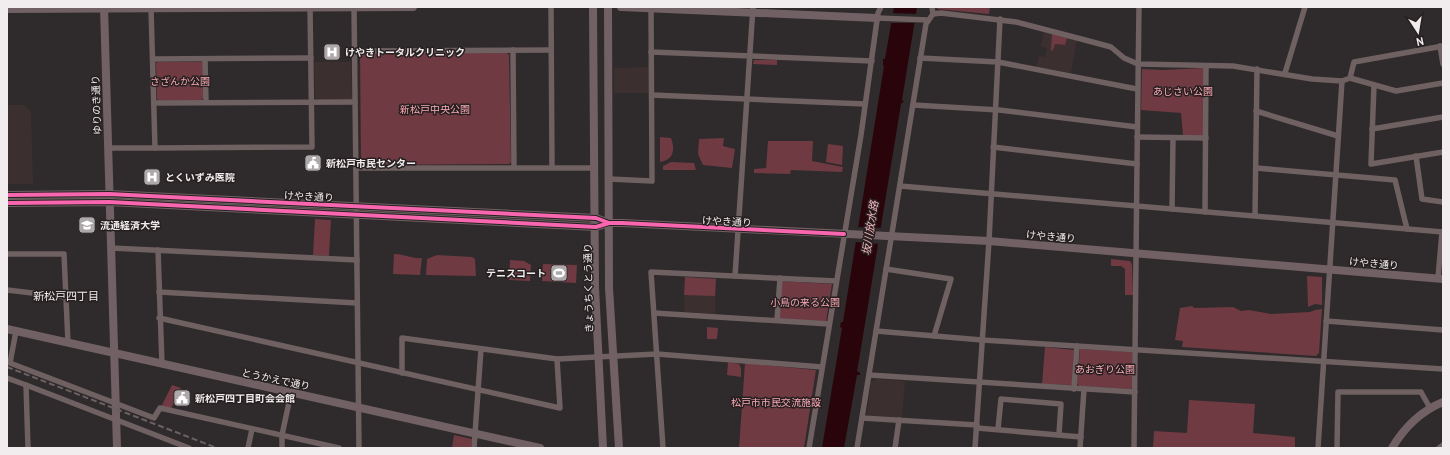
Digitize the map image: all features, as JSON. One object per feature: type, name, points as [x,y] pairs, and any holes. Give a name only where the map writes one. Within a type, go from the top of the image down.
[{"type":"street","points":[[108,148],[312,147],[310,7]]},
{"type":"street","points":[[354,7],[359,448]]},
{"type":"street","points":[[7,9],[413,7]]},
{"type":"street","points":[[551,7],[552,167]]},
{"type":"street","name":"きょうちくとう通り","points":[[593,7],[596,222],[595,287],[603,448]]},
{"type":"street","points":[[608,7],[609,288],[619,448]]},
{"type":"street","points":[[621,7],[752,10],[926,20]]},
{"type":"street","points":[[809,448],[881,7]]},
{"type":"street","points":[[932,7],[933,14]]},
{"type":"street","points":[[1134,448],[1139,7]]},
{"type":"street","points":[[1285,74],[1306,7]]},
{"type":"street","name":"ゆりのき通り","points":[[104,8],[117,448]]},
{"type":"street","points":[[151,8],[155,148]]},
{"type":"street","points":[[609,179],[652,181],[651,8]]},
{"type":"street","points":[[735,276],[752,10]]},
{"type":"street","points":[[858,448],[886,269],[893,236],[926,20],[933,14],[941,13],[1016,22],[1111,47],[1124,58],[1138,64],[1233,66],[1312,79],[1342,81],[1350,78],[1396,91],[1443,83]]},
{"type":"street","points":[[975,448],[989,241],[1000,19]]},
{"type":"street","points":[[1350,78],[1354,62],[1441,46],[1443,64]]},
{"type":"street","points":[[513,50],[514,167]]},
{"type":"street","points":[[355,51],[551,50]]},
{"type":"street","points":[[651,52],[872,61]]},
{"type":"street","points":[[153,59],[311,58]]},
{"type":"street","points":[[920,58],[998,62],[1137,89]]},
{"type":"street","points":[[205,59],[206,102]]},
{"type":"street","points":[[1205,212],[1206,66]]},
{"type":"street","points":[[1256,215],[1257,69]]},
{"type":"street","points":[[1318,448],[1342,81]]},
{"type":"street","points":[[1374,85],[1371,164],[1443,152]]},
{"type":"street","points":[[652,95],[865,104]]},
{"type":"street","points":[[154,103],[355,102]]},
{"type":"street","points":[[913,105],[996,109],[1137,127]]},
{"type":"street","points":[[1256,111],[1338,136]]},
{"type":"street","points":[[1372,129],[1443,117]]},
{"type":"street","points":[[1137,137],[1206,138]]},
{"type":"street","points":[[1172,209],[1173,138]]},
{"type":"street","points":[[993,148],[1137,164]]},
{"type":"street","points":[[1416,156],[1422,199],[1443,202]]},
{"type":"street","points":[[356,168],[595,168]]},
{"type":"street","points":[[1256,168],[1396,180],[1407,229]]},
{"type":"street","points":[[900,186],[1443,232],[1441,279]]},
{"type":"street","name":"けやき通り","points":[[7,195],[109,198],[989,241],[1441,279]]},
{"type":"street","name":"けやき通り","points":[[7,203],[109,198]]},
{"type":"street","points":[[111,248],[357,260]]},
{"type":"street","points":[[158,250],[159,318],[162,364]]},
{"type":"street","points":[[7,254],[64,254],[68,343]]},
{"type":"street","points":[[886,269],[951,279],[934,336]]},
{"type":"street","points":[[663,448],[651,272],[836,281]]},
{"type":"street","points":[[777,320],[780,278]]},
{"type":"street","points":[[7,290],[66,297]]},
{"type":"street","points":[[159,292],[357,303]]},
{"type":"street","points":[[654,313],[829,324]]},
{"type":"street","points":[[159,318],[560,408],[557,359]]},
{"type":"street","points":[[1326,320],[1443,330]]},
{"type":"street","name":"とうかえで通り","points":[[7,329],[540,448]]},
{"type":"street","points":[[16,331],[10,362],[154,418],[160,408],[339,448]]},
{"type":"street","points":[[876,331],[982,340],[1443,369]]},
{"type":"street","points":[[402,373],[402,338],[557,359],[657,354],[822,367]]},
{"type":"street","points":[[1074,388],[1077,346]]},
{"type":"street","points":[[474,448],[481,349]]},
{"type":"street","points":[[869,376],[1135,392]]},
{"type":"street","points":[[7,378],[189,448]]},
{"type":"street","points":[[26,385],[28,448]]},
{"type":"street","points":[[1080,448],[1084,389]]},
{"type":"street","points":[[1338,448],[1338,392],[1421,392],[1430,408]]},
{"type":"street","points":[[282,448],[282,435],[291,393]]},
{"type":"street","points":[[998,429],[1001,399],[1061,404],[1059,434]]},
{"type":"street","points":[[1392,448],[1400,435],[1412,422],[1430,408],[1443,402]]},
{"type":"street","points":[[862,418],[899,420],[1081,437]]},
{"type":"street","points":[[895,448],[899,420]]},
{"type":"street","points":[[248,448],[252,429]]},
{"type":"street","points":[[1439,448],[1443,445]]},
{"type":"shaded area","points":[[1044,31],[1077,40],[1071,73],[1036,67],[1039,56],[1045,57],[1047,49],[1041,46]]},
{"type":"shaded area","points":[[314,62],[351,62],[352,100],[317,100],[315,97]]},
{"type":"shaded area","points":[[649,67],[649,93],[614,93],[614,68]]},
{"type":"shaded area","points":[[7,105],[24,105],[31,111],[33,184],[7,184]]},
{"type":"shaded area","points":[[685,277],[716,278],[715,314],[684,312]]},
{"type":"shaded area","points":[[877,379],[905,381],[902,418],[870,416],[867,414],[871,382]]},
{"type":"green space","points":[[938,7],[990,7],[989,14],[937,9]]},
{"type":"green space","points":[[1052,34],[1067,38],[1065,45],[1055,44],[1053,50],[1051,51]]},
{"type":"green space","name":"新松戸中央公園","points":[[360,53],[507,53],[509,55],[511,162],[509,164],[361,165]]},
{"type":"green space","points":[[754,60],[777,60],[777,65],[753,64]]},
{"type":"green space","name":"さざんか公園","points":[[202,62],[204,64],[204,98],[201,100],[159,101],[157,99],[156,63]]},
{"type":"green space","name":"あじさい公園","points":[[1204,68],[1204,136],[1183,135],[1181,113],[1141,110],[1142,69],[1163,70]]},
{"type":"green space","points":[[660,137],[671,138],[673,150],[668,159],[660,162]]},
{"type":"green space","points":[[724,138],[723,146],[735,149],[732,168],[703,165],[698,154],[699,139]]},
{"type":"green space","points":[[768,141],[813,141],[812,161],[843,167],[842,172],[791,170],[790,174],[754,173],[754,169],[766,168]]},
{"type":"green space","points":[[828,144],[843,146],[842,165],[826,162]]},
{"type":"green space","points":[[671,162],[694,163],[696,170],[663,170],[663,166]]},
{"type":"green space","points":[[315,219],[331,220],[329,256],[313,255]]},
{"type":"green space","points":[[394,254],[422,258],[420,275],[393,274]]},
{"type":"green space","points":[[437,255],[472,257],[475,259],[476,276],[426,275],[427,259]]},
{"type":"green space","points":[[1111,259],[1130,261],[1132,264],[1133,295],[1125,295],[1125,269],[1121,266],[1111,266]]},
{"type":"green space","points":[[510,260],[524,261],[531,265],[530,281],[509,280]]},
{"type":"green space","name":"テニスコート","points":[[543,264],[577,265],[576,283],[542,281]]},
{"type":"green space","points":[[1307,276],[1322,277],[1322,305],[1315,304],[1308,307]]},
{"type":"green space","points":[[685,277],[716,279],[715,296],[684,295]]},
{"type":"green space","name":"小鳥の来る公園","points":[[781,281],[832,284],[826,322],[779,320]]},
{"type":"green space","points":[[1192,306],[1194,308],[1233,307],[1241,311],[1249,310],[1271,314],[1310,312],[1322,309],[1319,353],[1316,356],[1182,347],[1183,341],[1175,340],[1180,308]]},
{"type":"green space","points":[[707,327],[718,328],[717,339],[707,339]]},
{"type":"green space","points":[[1045,347],[1074,350],[1073,384],[1042,384]]},
{"type":"green space","name":"あおぎり公園","points":[[1080,349],[1132,352],[1133,386],[1131,389],[1079,386],[1077,383]]},
{"type":"green space","points":[[728,362],[739,364],[741,368],[741,377],[727,375]]},
{"type":"green space","name":"松戸市市民交流施設","points":[[745,363],[816,370],[804,448],[739,448]]},
{"type":"green space","points":[[172,385],[181,388],[171,409],[161,407]]},
{"type":"green space","points":[[1189,400],[1255,404],[1253,433],[1295,437],[1295,448],[1153,448],[1154,431],[1187,433]]},
{"type":"green space","points":[[454,435],[472,439],[471,448],[452,448]]},
{"type":"water","name":"坂川放水路","points":[[894,7],[917,7],[902,100],[904,101],[901,104],[857,371],[860,375],[857,375],[844,448],[822,448],[842,328],[840,327],[841,322],[843,322],[884,66],[883,59],[885,59]]},
{"type":"pier","points":[[890,13],[917,14],[916,23],[889,23]]},
{"type":"pier","points":[[857,227],[883,228],[880,244],[855,242]]},
{"type":"railway","points":[[7,367],[217,448]]},
{"type":"cycle path","points":[[7,195],[109,194],[596,218],[609,223]]},
{"type":"cycle path","points":[[7,203],[109,202],[596,227],[609,223],[622,223],[844,234]]},
{"type":"place","name":"けやきトータルクリニック","points":[[332,52]]},
{"type":"place","name":"新松戸市民センター","points":[[313,163]]},
{"type":"place","name":"とくいずみ医院","points":[[152,177]]},
{"type":"place","name":"流通経済大学","points":[[87,225]]},
{"type":"place","name":"テニスコート","points":[[559,273]]},
{"type":"place","name":"新松戸四丁目町会会館","points":[[182,398]]},
{"type":"district","name":"新松戸四丁目","points":[[66,296]]}]
